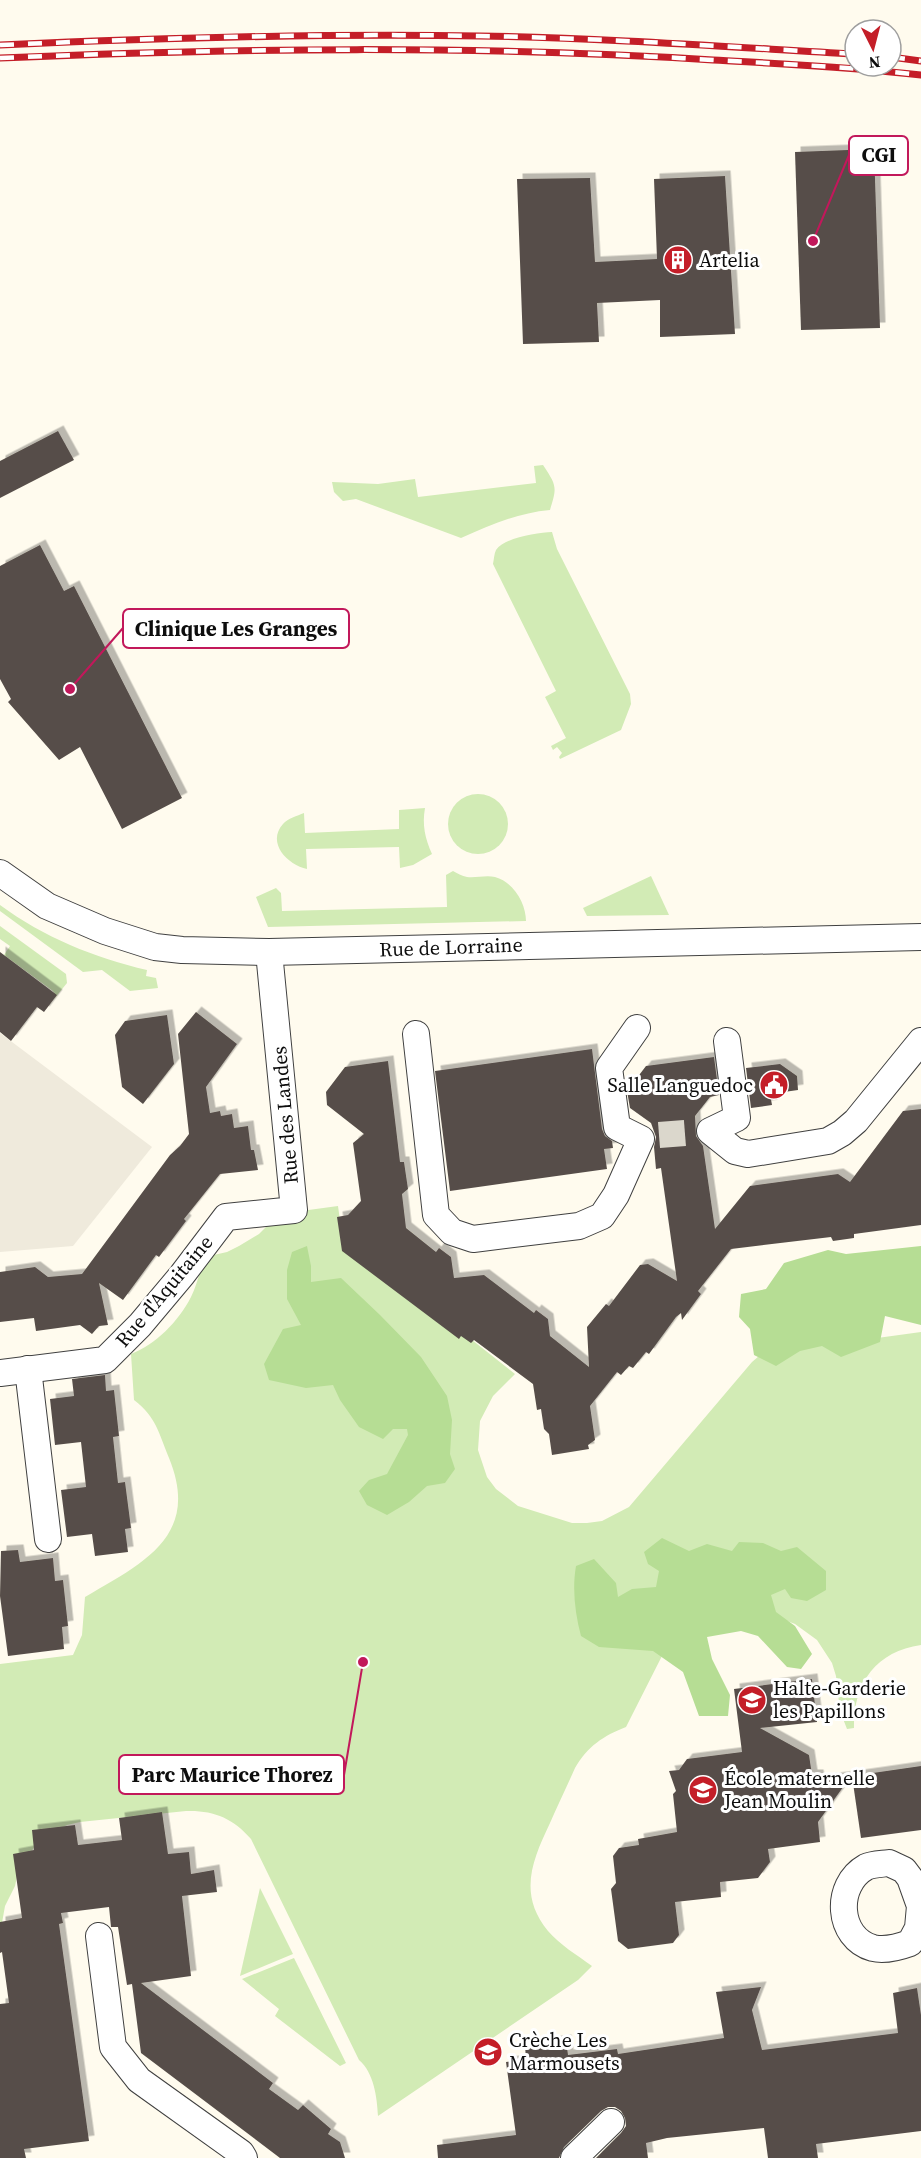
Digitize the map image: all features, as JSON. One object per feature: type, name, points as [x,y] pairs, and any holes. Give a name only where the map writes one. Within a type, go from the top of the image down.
[{"type":"street","name":"Rue de Lorraine","points":[[0,873],[47,906],[105,931],[155,947],[182,950],[269,952],[921,937]]},
{"type":"street","name":"Rue des Landes","points":[[226,1217],[294,1210],[269,952]]},
{"type":"street","points":[[416,1034],[436,1215],[452,1232],[472,1239],[579,1227],[602,1216],[650,1137],[617,1127],[609,1068],[637,1028]]},
{"type":"street","points":[[727,1041],[737,1118],[703,1132],[735,1151],[748,1154],[828,1141],[842,1133],[856,1121],[921,1041]]},
{"type":"street","name":"Rue d'Aquitaine","points":[[0,1373],[105,1360],[140,1325],[226,1217]]},
{"type":"street","points":[[28,1369],[48,1539]]},
{"type":"street","points":[[99,1936],[113,2047],[139,2080],[241,2153],[244,2158]]},
{"type":"street","points":[[574,2158],[611,2122]]},
{"type":"green space","points":[[543,465],[554,487],[550,510],[515,517],[461,538],[356,499],[343,501],[334,492],[332,482],[378,484],[415,479],[418,497],[536,483],[534,466]]},
{"type":"green space","points":[[552,532],[557,549],[630,694],[631,704],[621,730],[560,759],[562,753],[557,747],[553,750],[551,746],[566,738],[545,697],[556,691],[493,564],[496,550],[507,542],[522,536]]},
{"type":"green space","points":[[472,794],[484,794],[495,799],[503,807],[508,824],[506,836],[495,849],[484,854],[472,854],[461,849],[453,841],[448,830],[448,818],[453,807],[461,799]]},
{"type":"green space","points":[[425,808],[425,831],[432,854],[413,865],[400,868],[399,847],[306,849],[307,869],[293,863],[278,846],[278,831],[283,824],[304,813],[305,833],[399,829],[399,810]]},
{"type":"green space","points":[[453,871],[467,877],[495,877],[508,884],[518,894],[526,921],[268,927],[256,897],[276,888],[281,893],[282,911],[447,907],[446,875]]},
{"type":"green space","points":[[651,876],[669,915],[587,916],[583,908]]},
{"type":"green space","points":[[0,905],[34,927],[70,945],[147,970],[146,976],[156,978],[158,988],[130,991],[102,970],[83,972],[0,911]]},
{"type":"green space","points":[[0,926],[66,974],[67,983],[54,999],[53,991],[4,955],[10,946],[0,939]]},
{"type":"green space","points":[[338,1206],[341,1228],[515,1374],[493,1396],[480,1421],[478,1450],[487,1477],[496,1489],[518,1506],[572,1523],[602,1521],[629,1507],[759,1356],[921,1332],[921,1645],[891,1654],[870,1672],[858,1697],[854,1728],[847,1729],[840,1711],[836,1676],[832,1663],[817,1640],[795,1624],[782,1619],[755,1617],[665,1650],[626,1727],[597,1743],[575,1768],[534,1864],[531,1891],[533,1904],[539,1917],[558,1941],[592,1966],[578,1980],[378,2116],[376,2093],[371,2078],[359,2060],[251,1839],[237,1826],[222,1817],[205,1812],[186,1811],[80,1822],[67,1825],[42,1838],[24,1860],[18,1872],[15,1886],[5,1906],[0,1934],[0,1664],[73,1655],[82,1635],[85,1597],[146,1559],[161,1544],[172,1527],[178,1508],[177,1485],[159,1433],[148,1413],[134,1400],[131,1354],[158,1338],[180,1315],[193,1292],[205,1257],[227,1252],[239,1246],[259,1234],[279,1214]]},
{"type":"green space","points":[[307,1246],[311,1282],[341,1278],[421,1357],[447,1396],[452,1420],[450,1454],[455,1469],[445,1483],[427,1486],[409,1502],[387,1515],[367,1505],[359,1491],[369,1480],[387,1474],[408,1435],[407,1429],[393,1429],[383,1439],[359,1427],[340,1400],[333,1385],[306,1388],[269,1380],[264,1364],[283,1329],[301,1325],[287,1299],[287,1270],[292,1252]]},
{"type":"green space","points":[[921,1246],[921,1325],[885,1316],[880,1342],[841,1357],[822,1346],[800,1351],[776,1366],[754,1355],[750,1329],[739,1317],[741,1294],[766,1289],[784,1263],[828,1250],[846,1254]]},
{"type":"green space","points":[[662,1538],[689,1551],[707,1544],[732,1551],[739,1542],[763,1543],[781,1551],[797,1547],[826,1571],[826,1590],[807,1601],[791,1598],[785,1589],[771,1595],[776,1612],[795,1626],[812,1654],[801,1669],[787,1667],[758,1636],[741,1631],[707,1637],[712,1659],[730,1695],[728,1716],[699,1716],[683,1672],[653,1651],[599,1647],[581,1636],[575,1601],[576,1566],[594,1559],[616,1583],[618,1597],[632,1589],[656,1587],[659,1571],[648,1564],[644,1552]]},
{"type":"green space","points":[[260,1888],[293,1954],[240,1976]]},
{"type":"green space","points":[[294,1958],[346,2063],[340,2066],[275,2016],[279,2009],[242,1979]]},
{"type":"shaded area","points":[[0,1033],[152,1147],[73,1246],[0,1252]]},
{"type":"building","points":[[874,149],[880,328],[801,330],[795,152]]},
{"type":"building","name":"Artelia","points":[[725,176],[735,334],[660,337],[660,300],[597,303],[599,342],[523,344],[517,179],[590,178],[595,262],[657,259],[654,179]]},
{"type":"building","points":[[58,431],[74,460],[0,498],[0,461]]},
{"type":"building","points":[[40,545],[64,591],[74,586],[182,798],[122,829],[80,747],[59,760],[8,702],[11,699],[0,679],[0,566]]},
{"type":"building","points":[[0,952],[57,995],[44,1012],[37,1007],[11,1041],[0,1032]]},
{"type":"building","points":[[196,1012],[237,1044],[206,1087],[210,1113],[220,1111],[221,1116],[232,1114],[234,1128],[248,1126],[251,1150],[254,1150],[258,1170],[220,1174],[184,1219],[186,1221],[159,1257],[156,1255],[123,1300],[99,1283],[108,1325],[99,1326],[92,1334],[80,1325],[36,1331],[34,1318],[0,1322],[0,1272],[35,1267],[48,1277],[82,1274],[170,1155],[189,1134],[178,1034]]},
{"type":"building","points":[[167,1015],[174,1064],[143,1104],[122,1087],[115,1035],[125,1021]]},
{"type":"building","points":[[592,1049],[602,1129],[605,1136],[612,1141],[613,1148],[604,1149],[607,1169],[450,1191],[435,1071]]},
{"type":"building","points":[[714,1057],[719,1095],[710,1097],[695,1116],[696,1136],[703,1146],[715,1229],[750,1186],[838,1174],[850,1182],[903,1111],[921,1109],[921,1225],[854,1234],[854,1238],[833,1241],[831,1237],[731,1249],[698,1291],[701,1294],[682,1320],[681,1313],[649,1354],[646,1352],[633,1368],[629,1366],[621,1375],[617,1372],[590,1406],[595,1440],[588,1445],[589,1449],[552,1455],[549,1434],[544,1429],[541,1409],[537,1410],[533,1384],[474,1340],[471,1343],[461,1336],[459,1339],[342,1251],[337,1217],[348,1215],[361,1201],[353,1143],[364,1134],[327,1105],[326,1092],[345,1067],[388,1061],[400,1162],[404,1162],[408,1189],[402,1194],[406,1228],[436,1252],[439,1248],[451,1257],[454,1278],[484,1275],[534,1313],[536,1310],[548,1319],[550,1336],[589,1367],[587,1327],[606,1304],[609,1306],[640,1265],[648,1264],[677,1281],[661,1168],[656,1169],[654,1147],[656,1137],[651,1123],[630,1108],[627,1091],[646,1066]]},
{"type":"building","name":"Salle Languedoc","points":[[780,1064],[797,1076],[798,1090],[770,1094],[772,1105],[751,1108],[746,1068]]},
{"type":"building","points":[[105,1375],[106,1391],[114,1390],[119,1436],[113,1437],[118,1483],[125,1482],[131,1528],[125,1529],[128,1552],[95,1556],[92,1534],[67,1537],[61,1490],[86,1487],[81,1442],[55,1445],[50,1399],[74,1396],[72,1379]]},
{"type":"building","points":[[18,1550],[20,1562],[53,1558],[55,1581],[63,1580],[68,1626],[62,1627],[64,1649],[8,1656],[0,1596],[1,1551]]},
{"type":"building","points":[[812,1679],[817,1722],[760,1728],[809,1755],[812,1775],[818,1775],[819,1780],[851,1776],[818,1822],[820,1842],[768,1849],[770,1862],[758,1878],[720,1882],[721,1897],[675,1902],[679,1935],[673,1943],[628,1949],[618,1941],[611,1889],[616,1883],[613,1856],[619,1848],[639,1845],[638,1839],[677,1832],[673,1794],[676,1791],[669,1771],[679,1770],[687,1759],[742,1752],[734,1689]]},
{"type":"building","points":[[921,1766],[921,1830],[861,1838],[852,1776]]},
{"type":"building","points":[[162,1812],[168,1854],[189,1852],[191,1874],[214,1870],[217,1892],[182,1896],[191,1976],[141,1983],[273,2083],[269,2089],[298,2110],[303,2105],[331,2129],[328,2134],[340,2142],[345,2158],[280,2158],[141,2053],[132,1984],[127,1985],[118,1927],[111,1927],[109,1907],[61,1913],[63,1923],[59,1924],[89,2141],[24,2149],[26,2158],[0,2158],[0,2004],[9,2003],[2,1952],[0,1953],[0,1922],[22,1918],[13,1854],[34,1850],[32,1830],[75,1825],[78,1845],[122,1840],[119,1818]]},
{"type":"building","points":[[761,1987],[752,2010],[762,2050],[898,2033],[893,1993],[917,1988],[921,2015],[921,2131],[816,2144],[818,2158],[768,2158],[764,2128],[667,2138],[646,2143],[648,2158],[596,2158],[626,2126],[621,2111],[615,2107],[608,2107],[564,2147],[559,2158],[438,2158],[437,2145],[516,2135],[506,2062],[526,2060],[525,2045],[566,2040],[568,2055],[617,2049],[618,2054],[724,2038],[716,1992]]},
{"type":"tunnel","points":[[659,1135],[697,1132]]},
{"type":"railway","points":[[0,45],[240,37],[420,35],[668,43],[843,53]]},
{"type":"railway","points":[[0,58],[268,50],[446,50],[624,55],[817,66],[921,75]]},
{"type":"railway","points":[[903,59],[921,61]]},
{"type":"place","name":"CGI","points":[[813,241]]},
{"type":"place","name":"Artelia","points":[[678,260]]},
{"type":"place","name":"Clinique Les Granges","points":[[70,689]]},
{"type":"place","name":"Salle Languedoc","points":[[774,1085]]},
{"type":"place","name":"Parc Maurice Thorez","points":[[363,1662]]},
{"type":"place","name":"Halte-Garderie les Papillons","points":[[752,1700]]},
{"type":"place","name":"École maternelle Jean Moulin","points":[[703,1790]]},
{"type":"place","name":"Crèche Les Marmousets","points":[[488,2052]]}]
